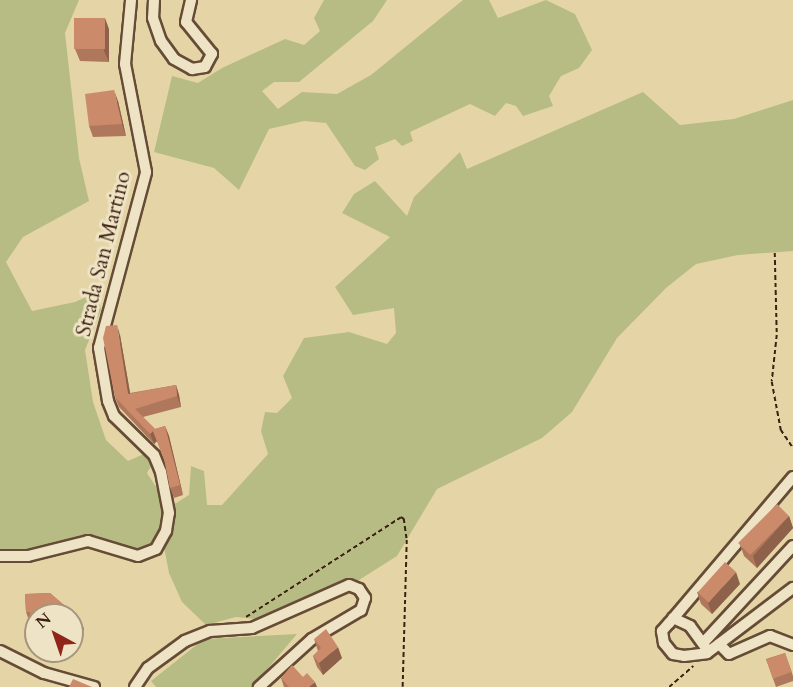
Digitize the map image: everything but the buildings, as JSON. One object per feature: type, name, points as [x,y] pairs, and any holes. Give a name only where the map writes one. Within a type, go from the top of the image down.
[{"type":"street","name":"Strada San Martino","points":[[0,556],[28,556],[88,542],[138,556],[156,549],[166,531],[169,513],[161,472],[154,455],[114,416],[108,401],[99,348],[146,172],[125,64],[131,0]]},
{"type":"street","points":[[154,0],[153,18],[161,41],[174,59],[192,69],[205,67],[212,54],[186,22],[191,0]]},
{"type":"street","points":[[793,477],[662,631],[664,643],[673,654],[696,657],[793,546]]},
{"type":"street","points":[[135,687],[148,668],[185,641],[210,631],[252,628],[349,585],[359,589],[365,598],[361,610],[312,639],[258,687]]},
{"type":"street","points":[[706,647],[719,644],[793,588]]},
{"type":"street","points":[[673,618],[690,627],[706,647]]},
{"type":"street","points":[[719,644],[729,654],[770,636],[793,645]]},
{"type":"street","points":[[0,651],[44,673],[94,687]]},
{"type":"path","points":[[775,253],[777,335],[772,381],[781,430],[793,448]]},
{"type":"path","points":[[669,687],[706,647]]},
{"type":"green space","points":[[0,0],[79,0],[65,33],[79,158],[89,201],[23,237],[6,262],[32,311],[75,302],[97,292],[101,310],[85,350],[93,402],[106,440],[128,461],[146,453],[153,463],[147,473],[162,496],[165,516],[157,543],[136,552],[97,536],[27,550],[0,550]]},
{"type":"green space","points":[[324,0],[387,0],[373,21],[299,82],[274,82],[262,91],[278,109],[302,92],[337,94],[371,75],[463,0],[489,0],[498,18],[546,0],[575,14],[592,50],[579,68],[561,76],[549,96],[553,106],[523,116],[516,106],[506,103],[495,116],[470,104],[410,132],[413,141],[402,146],[395,139],[375,147],[379,159],[365,170],[355,166],[326,123],[304,121],[269,129],[239,190],[214,168],[154,152],[172,76],[198,83],[222,68],[285,39],[304,45],[320,31],[314,18]]},
{"type":"green space","points":[[643,92],[680,125],[734,119],[793,100],[793,251],[738,255],[696,264],[666,288],[617,338],[572,412],[542,438],[437,489],[397,556],[359,580],[257,619],[236,617],[206,625],[182,602],[169,573],[164,547],[173,505],[189,495],[191,466],[204,471],[207,505],[222,505],[268,454],[261,431],[265,412],[277,413],[292,398],[283,376],[304,338],[349,332],[387,344],[396,333],[394,308],[353,315],[335,287],[390,237],[342,213],[354,194],[375,181],[407,216],[414,197],[460,152],[467,169]]},
{"type":"green space","points":[[297,634],[252,687],[156,687],[151,681],[204,639]]}]
